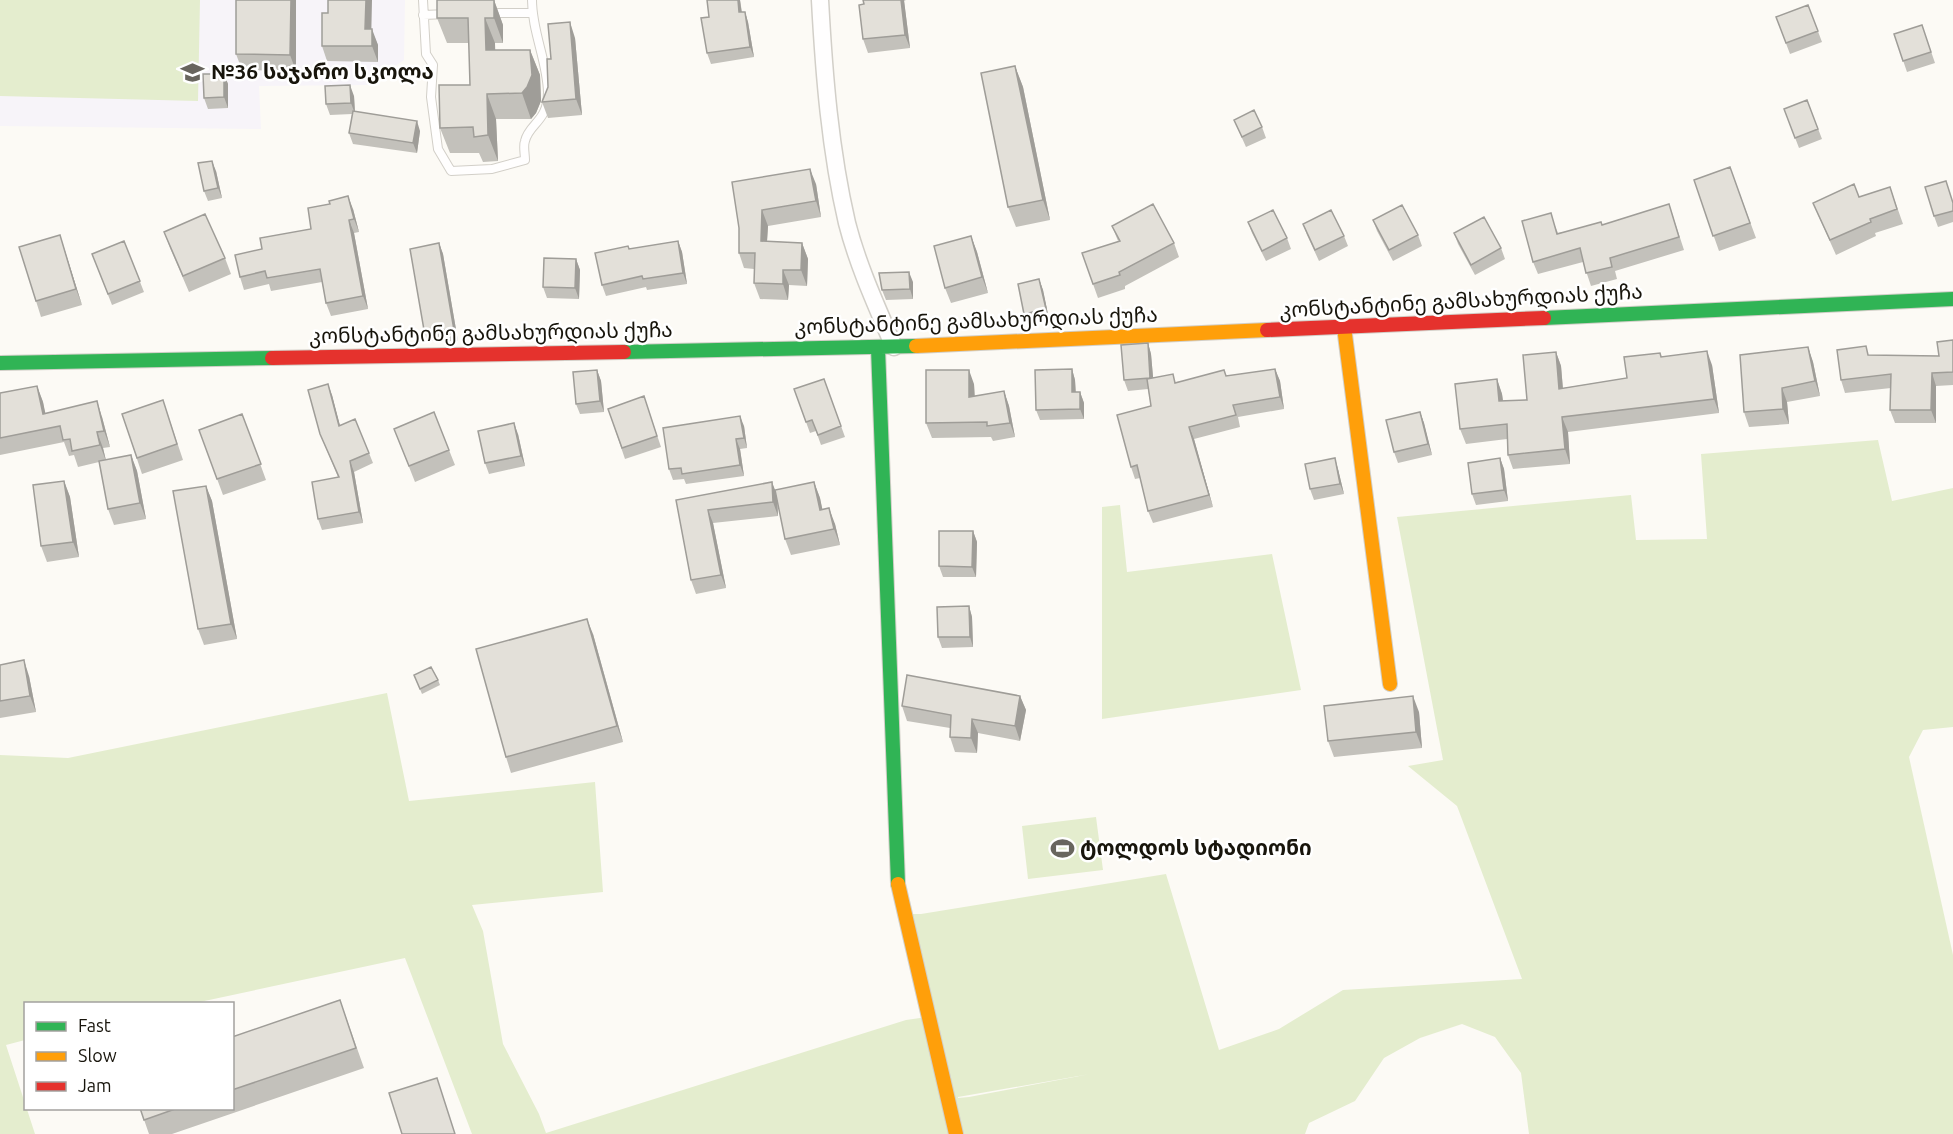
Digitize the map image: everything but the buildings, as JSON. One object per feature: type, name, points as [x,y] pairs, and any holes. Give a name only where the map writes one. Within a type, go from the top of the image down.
[{"type":"street","points":[[820,0],[825,88],[848,223],[886,348],[898,894],[956,1134]]},
{"type":"street","name":"კონსტანტინე გამსახურდიას ქუჩა","points":[[0,363],[886,348],[1953,299]]},
{"type":"street","points":[[1344,327],[1390,684]]},
{"type":"lane","points":[[423,0],[426,54],[433,65],[431,97],[438,149],[451,171],[492,169],[525,160],[525,140],[546,111],[548,92],[544,64],[533,27],[532,0]]},
{"type":"lane","points":[[423,15],[462,13]]},
{"type":"lane","points":[[472,13],[532,13]]},
{"type":"shaded area","name":"№36 საჯარო სკოლა","points":[[0,0],[405,0],[404,60],[368,85],[259,86],[261,129],[0,126]]},
{"type":"green space","points":[[0,0],[200,0],[198,101],[0,96]]},
{"type":"green space","points":[[1878,440],[1892,501],[1953,488],[1953,727],[1923,730],[1909,757],[1953,955],[1953,1134],[1529,1134],[1521,1073],[1495,1037],[1462,1024],[1420,1038],[1384,1058],[1355,1101],[1309,1123],[1305,1134],[472,1134],[405,958],[200,1002],[24,1002],[24,1040],[6,1045],[24,1100],[24,1110],[27,1110],[35,1134],[0,1134],[0,755],[68,758],[387,693],[409,801],[595,782],[603,892],[472,905],[483,931],[503,1044],[539,1114],[546,1133],[906,1020],[927,1017],[902,914],[921,914],[1166,874],[1219,1050],[1279,1029],[1343,990],[1522,979],[1457,806],[1408,766],[1443,760],[1397,517],[1631,495],[1636,540],[1707,539],[1701,454]],"holes":[[[1090,1074],[969,1097],[958,1097]]]},
{"type":"green space","points":[[1120,505],[1127,572],[1272,554],[1301,690],[1102,719],[1102,507]]},
{"type":"green space","name":"ტოლდოს სტადიონი","points":[[1096,817],[1103,870],[1028,879],[1022,826]]},
{"type":"traffic: fast","points":[[1544,318],[1953,299]]},
{"type":"traffic: fast","points":[[624,352],[916,346]]},
{"type":"traffic: fast","points":[[878,348],[898,884]]},
{"type":"traffic: fast","points":[[0,363],[272,358]]},
{"type":"traffic: slow","points":[[1344,327],[1390,684]]},
{"type":"traffic: slow","points":[[916,346],[1267,330]]},
{"type":"traffic: slow","points":[[898,884],[956,1134]]},
{"type":"traffic: jam","points":[[1267,330],[1544,318]]},
{"type":"traffic: jam","points":[[272,358],[624,352]]},
{"type":"place","name":"№36 საჯარო სკოლა","points":[[193,72]]},
{"type":"place","name":"ტოლდოს სტადიონი","points":[[1062,848]]}]
